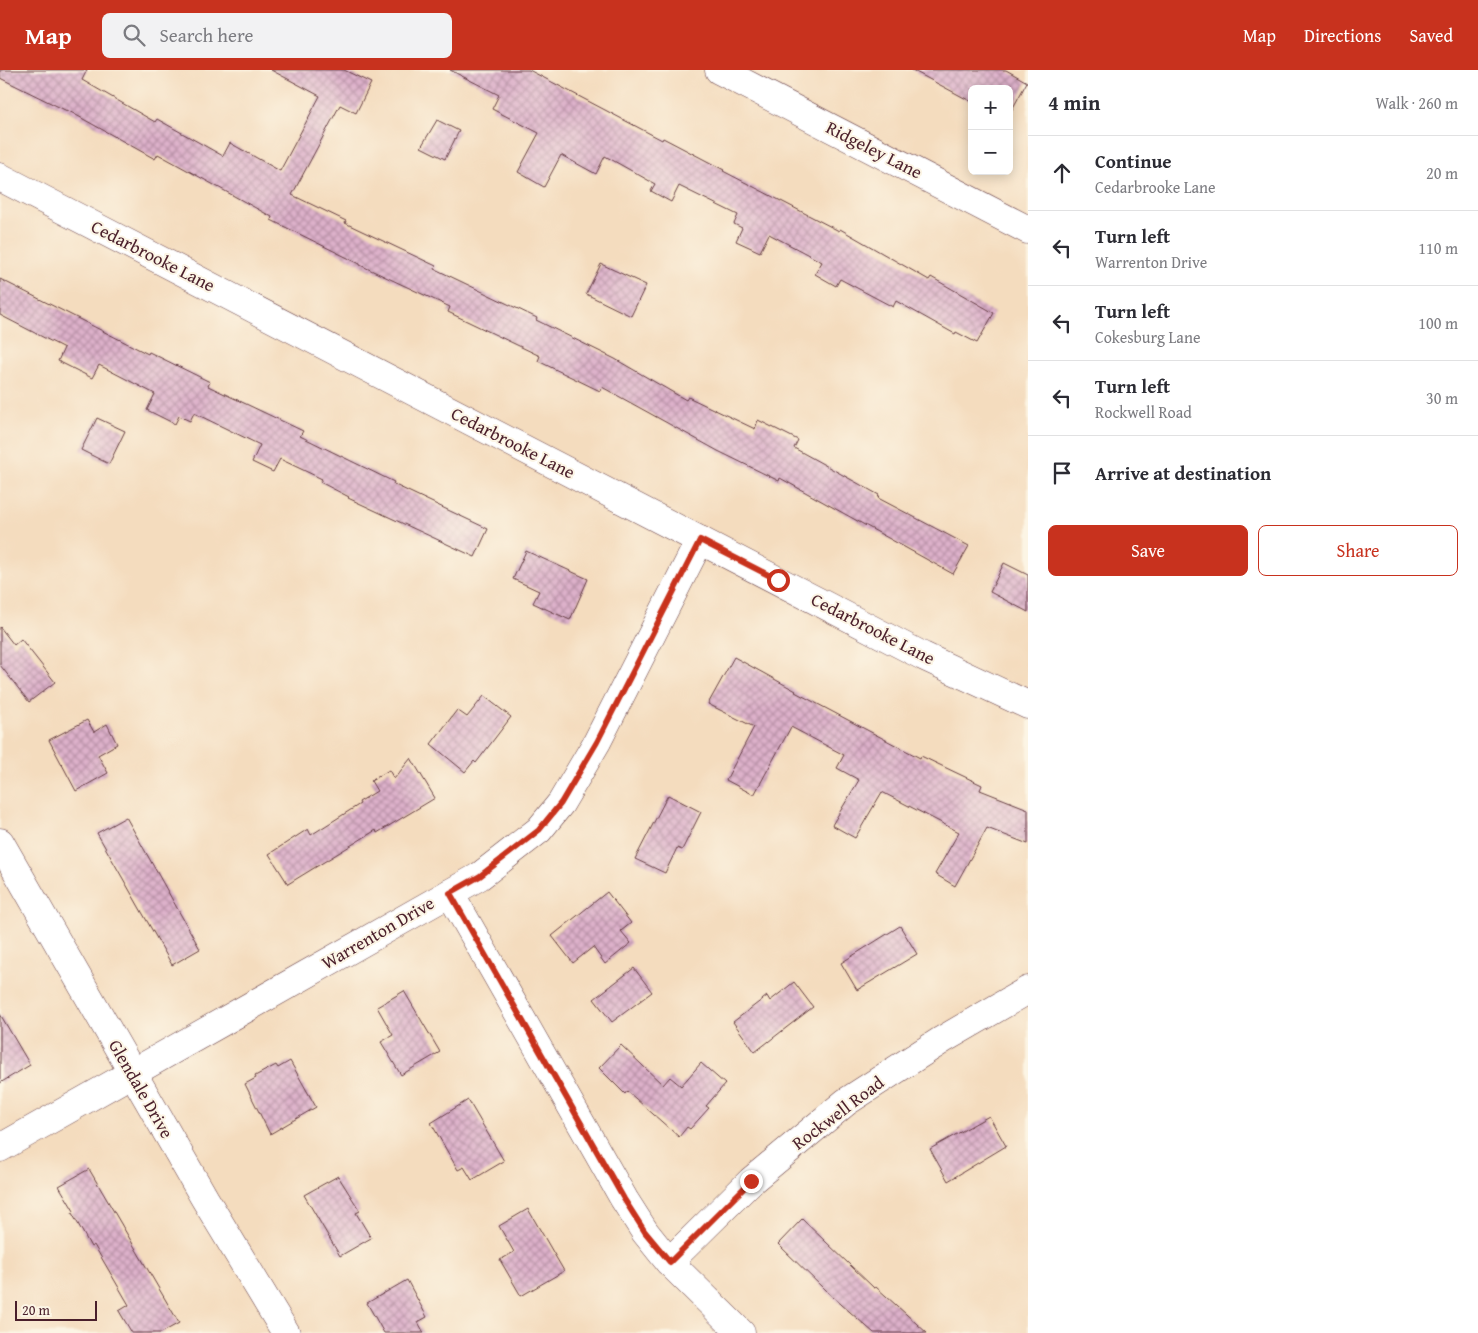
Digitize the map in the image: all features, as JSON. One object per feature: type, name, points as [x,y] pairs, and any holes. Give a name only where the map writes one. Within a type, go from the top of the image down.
[{"type":"street","name":"Ridgeley Lane","points":[[719,70],[1028,230]]},
{"type":"street","name":"Cedarbrooke Lane","points":[[0,177],[923,656],[1028,705]]},
{"type":"street","name":"Warrenton Drive","points":[[0,1148],[480,876],[539,830],[561,803],[597,742],[700,540]]},
{"type":"street","name":"Glendale Drive","points":[[0,842],[204,1199],[286,1333]]},
{"type":"street","points":[[450,893],[624,1199],[645,1232],[670,1262],[741,1333]]},
{"type":"street","name":"Rockwell Road","points":[[670,1262],[751,1181],[846,1102],[942,1040],[1028,990]]},
{"type":"building","points":[[0,70],[87,70],[82,80],[155,122],[157,119],[223,156],[230,143],[280,171],[320,96],[271,70],[344,70],[371,83],[356,113],[340,105],[292,195],[346,221],[345,223],[436,266],[435,269],[537,318],[536,320],[615,359],[686,400],[688,397],[755,429],[758,420],[798,440],[794,448],[879,495],[878,498],[969,546],[953,574],[780,478],[779,481],[718,451],[602,387],[600,391],[538,361],[540,356],[448,312],[450,307],[360,265],[271,220],[272,217],[158,154],[155,159],[67,110],[0,78]]},
{"type":"building","points":[[450,70],[529,70],[839,231],[840,229],[929,280],[931,277],[994,313],[977,343],[956,332],[955,334],[896,301],[893,307],[840,279],[836,286],[815,274],[822,262],[769,234],[760,252],[736,241],[742,228],[734,224],[738,215],[679,186],[671,202],[651,191],[655,184],[605,156],[596,174],[561,155],[544,187],[518,172],[539,133],[492,109],[499,95]]},
{"type":"building","points":[[912,70],[1006,70],[1027,82],[1013,108],[1013,85],[968,85],[968,100]]},
{"type":"building","points":[[437,120],[459,131],[445,159],[421,147]]},
{"type":"building","points":[[601,264],[646,285],[631,316],[586,294]]},
{"type":"building","points":[[0,279],[148,354],[149,352],[210,382],[208,386],[303,431],[300,436],[394,482],[393,484],[488,529],[475,557],[348,498],[320,482],[322,479],[280,459],[273,472],[252,462],[260,445],[194,413],[190,421],[179,416],[175,424],[147,410],[155,394],[99,365],[92,378],[58,361],[64,348],[0,315]]},
{"type":"building","points":[[97,418],[125,431],[109,464],[81,450]]},
{"type":"building","points":[[526,551],[588,579],[570,620],[533,603],[539,591],[513,579]]},
{"type":"building","points":[[1004,563],[1028,575],[1028,612],[990,592]]},
{"type":"building","points":[[0,627],[14,645],[21,639],[55,682],[29,702],[0,665]]},
{"type":"building","points":[[734,657],[795,692],[920,758],[921,756],[982,785],[980,790],[1028,809],[1028,844],[987,828],[955,886],[935,874],[959,832],[882,792],[855,838],[832,825],[859,780],[837,768],[844,755],[791,727],[754,795],[726,780],[754,727],[708,704]]},
{"type":"building","points":[[484,696],[511,717],[476,763],[474,761],[465,772],[431,744],[457,710],[467,717]]},
{"type":"building","points":[[87,720],[94,732],[107,724],[117,744],[98,755],[108,773],[76,791],[49,740]]},
{"type":"building","points":[[411,758],[435,798],[377,833],[376,830],[288,884],[269,854],[308,829],[311,835],[360,804],[359,802],[377,791],[371,781],[389,770],[394,779]]},
{"type":"building","points":[[668,795],[701,812],[682,850],[677,848],[665,873],[635,859]]},
{"type":"building","points":[[126,817],[200,949],[172,965],[97,833]]},
{"type":"building","points":[[607,892],[631,923],[621,931],[631,943],[605,964],[593,947],[573,963],[552,936]]},
{"type":"building","points":[[900,926],[917,954],[857,990],[841,963]]},
{"type":"building","points":[[634,968],[652,992],[612,1022],[594,999]]},
{"type":"building","points":[[794,982],[813,1007],[755,1052],[733,1022],[767,996],[770,1001]]},
{"type":"building","points":[[404,991],[440,1052],[401,1075],[381,1042],[393,1035],[377,1007]]},
{"type":"building","points":[[0,1014],[30,1065],[0,1083]]},
{"type":"building","points":[[621,1045],[663,1085],[670,1077],[681,1086],[701,1063],[725,1084],[706,1106],[709,1108],[690,1129],[687,1127],[679,1137],[627,1091],[625,1094],[599,1068]]},
{"type":"building","points":[[290,1061],[316,1107],[270,1134],[245,1084],[256,1078],[255,1076],[276,1065],[278,1068]]},
{"type":"building","points":[[468,1100],[504,1161],[472,1180],[464,1167],[458,1170],[431,1123]]},
{"type":"building","points":[[989,1116],[1006,1146],[948,1181],[930,1149]]},
{"type":"building","points":[[89,1169],[179,1323],[161,1333],[132,1333],[119,1311],[129,1305],[94,1245],[91,1247],[72,1213],[74,1211],[59,1186]]},
{"type":"building","points":[[338,1176],[360,1211],[356,1213],[371,1238],[340,1256],[304,1195]]},
{"type":"building","points":[[528,1209],[564,1271],[521,1296],[500,1260],[514,1252],[499,1226]]},
{"type":"building","points":[[802,1219],[874,1288],[876,1287],[927,1333],[874,1333],[825,1290],[778,1244]]},
{"type":"building","points":[[407,1280],[427,1317],[418,1322],[424,1333],[384,1333],[367,1303]]},
{"type":"route","points":[[751,1181],[670,1262],[645,1232],[624,1199],[450,893],[480,876],[539,830],[561,803],[597,742],[700,540],[778,580]]}]
